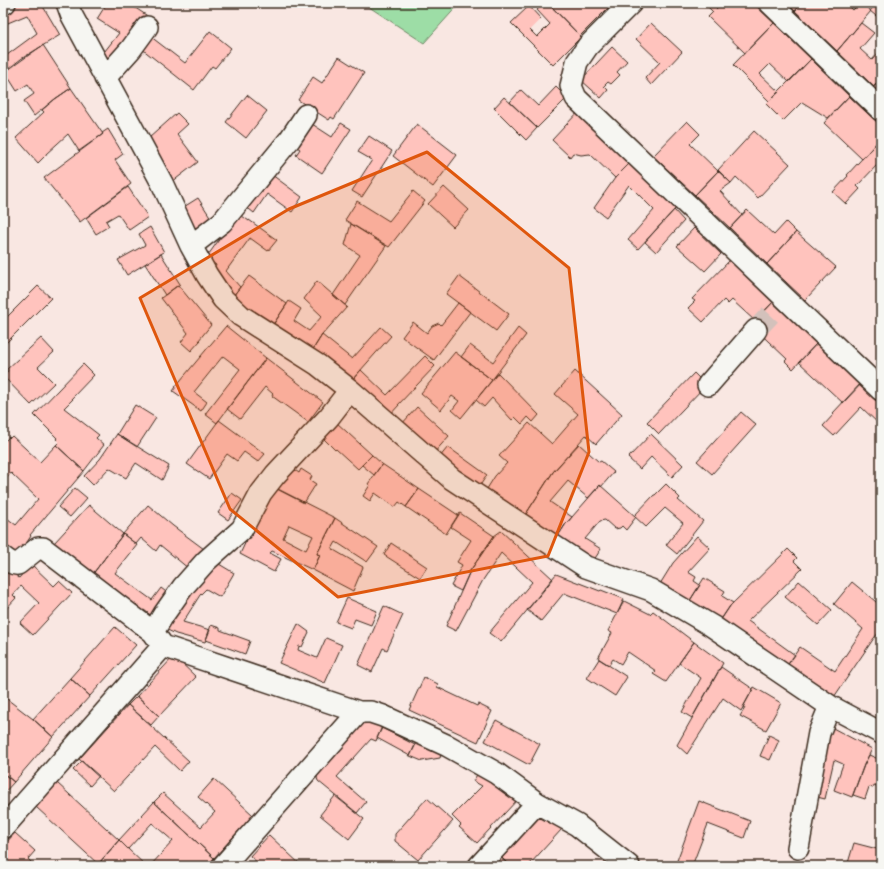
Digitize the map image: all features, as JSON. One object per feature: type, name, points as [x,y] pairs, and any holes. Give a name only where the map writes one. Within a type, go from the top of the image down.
[{"type":"street","points":[[67,3],[71,14],[162,183],[191,246],[207,275],[223,299],[242,316],[318,365],[350,390],[452,479],[586,567],[651,590],[712,626],[830,706],[881,733]]},
{"type":"street","points":[[631,3],[588,46],[577,62],[571,86],[576,98],[782,302],[881,390]]},
{"type":"street","points":[[770,3],[881,110]]},
{"type":"street","points":[[106,78],[131,49],[147,27]]},
{"type":"street","points":[[191,246],[222,222],[290,139],[306,114]]},
{"type":"street","points":[[708,385],[756,330]]},
{"type":"street","points":[[3,828],[158,639],[164,614],[183,587],[206,561],[242,529],[261,493],[329,417],[350,390]]},
{"type":"street","points":[[3,557],[16,565],[38,548],[43,548],[158,639],[360,712],[371,712],[383,716],[448,746],[496,773],[537,802],[577,825],[629,866]]},
{"type":"street","points":[[798,848],[819,733],[830,706]]},
{"type":"street","points":[[223,866],[360,712]]},
{"type":"street","points":[[479,866],[537,802]]},
{"type":"highlighted area","points":[[427,152],[569,268],[589,452],[548,556],[338,597],[230,509],[140,298],[289,209]]},
{"type":"green space","points":[[363,3],[460,3],[424,43]]},
{"type":"building","points":[[15,3],[41,3],[60,35],[21,59],[3,73],[3,58],[37,33],[27,15],[3,25],[3,8]]},
{"type":"building","points":[[107,3],[128,3],[149,17],[110,65],[101,56],[119,33],[97,19]]},
{"type":"building","points":[[544,3],[548,3],[581,37],[553,65],[511,23],[529,6],[541,19],[530,30],[537,37],[550,24],[537,10]]},
{"type":"building","points":[[548,3],[605,3],[609,7],[580,36]]},
{"type":"building","points":[[704,3],[722,3],[713,12]]},
{"type":"building","points":[[722,3],[753,3],[774,23],[745,53],[708,17]]},
{"type":"building","points":[[787,3],[802,3],[795,11]]},
{"type":"building","points":[[802,3],[846,3],[853,10],[861,3],[871,11],[837,51],[795,11]]},
{"type":"building","points":[[876,3],[881,3],[881,20],[870,11]]},
{"type":"building","points":[[651,23],[682,52],[651,85],[645,78],[660,62],[636,39]]},
{"type":"building","points":[[774,23],[811,59],[789,82],[770,64],[760,74],[779,92],[769,101],[733,65]]},
{"type":"building","points":[[861,23],[874,33],[860,49],[872,60],[881,50],[881,79],[874,87],[837,51]]},
{"type":"building","points":[[210,31],[231,48],[215,68],[212,66],[194,90],[137,45],[146,33],[185,63]]},
{"type":"building","points":[[43,45],[71,88],[34,116],[24,101],[34,94],[28,84],[17,91],[5,72]]},
{"type":"building","points":[[612,47],[627,61],[617,72],[620,75],[611,84],[608,82],[604,86],[608,90],[601,98],[581,80]]},
{"type":"building","points":[[339,57],[364,73],[334,119],[331,117],[329,120],[298,100],[313,77],[322,83]]},
{"type":"building","points":[[811,59],[849,96],[828,118],[802,102],[783,121],[766,104]]},
{"type":"building","points":[[881,79],[881,96],[872,88]]},
{"type":"building","points":[[556,87],[567,98],[537,128],[510,102],[521,90],[538,106]]},
{"type":"building","points":[[71,88],[103,134],[79,151],[68,134],[38,163],[16,138],[44,112],[42,110]]},
{"type":"building","points":[[247,95],[267,111],[246,138],[226,122]]},
{"type":"building","points":[[849,96],[881,126],[881,138],[862,159],[824,123]]},
{"type":"building","points":[[504,97],[537,128],[526,140],[494,108]]},
{"type":"building","points":[[580,110],[633,160],[615,178],[590,154],[581,155],[573,153],[570,157],[552,140]]},
{"type":"building","points":[[177,113],[188,124],[177,134],[198,162],[172,182],[163,169],[166,167],[150,145],[149,138]]},
{"type":"building","points":[[687,121],[700,134],[690,144],[718,171],[695,195],[653,156]]},
{"type":"building","points":[[309,122],[332,137],[341,123],[351,129],[322,173],[296,155],[300,149],[294,145]]},
{"type":"building","points":[[417,124],[457,155],[433,187],[393,156]]},
{"type":"building","points":[[108,129],[123,154],[115,160],[131,184],[80,222],[44,178]]},
{"type":"building","points":[[754,131],[790,164],[758,198],[736,177],[731,183],[718,170]]},
{"type":"building","points":[[369,136],[392,151],[362,197],[352,191],[372,160],[358,152]]},
{"type":"building","points":[[881,138],[881,166],[878,164],[857,186],[860,189],[846,204],[833,192]]},
{"type":"building","points":[[630,163],[676,208],[638,249],[628,240],[654,210],[629,185],[606,217],[594,208],[615,178]]},
{"type":"building","points":[[718,171],[731,183],[720,191],[742,215],[730,228],[695,195]]},
{"type":"building","points":[[268,172],[302,197],[292,212],[267,194],[254,213],[244,205]]},
{"type":"building","points":[[128,187],[148,217],[129,230],[118,214],[106,221],[109,226],[96,234],[86,218]]},
{"type":"building","points":[[444,187],[469,210],[453,227],[428,204]]},
{"type":"building","points":[[413,191],[425,201],[389,247],[345,220],[357,201],[389,221]]},
{"type":"building","points":[[198,198],[213,221],[194,234],[179,210]]},
{"type":"building","points":[[674,210],[684,221],[656,252],[645,242]]},
{"type":"building","points":[[747,210],[774,235],[786,222],[796,232],[767,264],[730,228]]},
{"type":"building","points":[[238,213],[277,240],[268,251],[250,238],[226,271],[240,287],[233,296],[213,273],[216,265],[206,258]]},
{"type":"building","points":[[351,224],[386,246],[345,305],[333,295],[360,255],[345,245]]},
{"type":"building","points":[[150,227],[164,252],[127,275],[118,260],[145,245],[139,234]]},
{"type":"building","points":[[694,228],[721,254],[705,271],[677,246]]},
{"type":"building","points":[[796,232],[836,267],[805,300],[767,264]]},
{"type":"building","points":[[161,254],[180,284],[165,295],[145,264]]},
{"type":"building","points":[[732,258],[776,299],[755,321],[732,300],[728,304],[724,300],[703,322],[688,308],[695,301],[692,299]]},
{"type":"building","points":[[249,276],[287,304],[273,325],[233,296]]},
{"type":"building","points":[[459,276],[509,314],[496,331],[446,294]]},
{"type":"building","points":[[317,281],[347,307],[322,335],[312,351],[272,326],[289,301],[301,309],[294,321],[309,331],[322,316],[304,299]]},
{"type":"building","points":[[178,285],[211,325],[191,351],[181,342],[188,333],[161,298]]},
{"type":"building","points":[[38,286],[51,298],[3,346],[3,321]]},
{"type":"building","points":[[774,301],[818,342],[793,369],[785,361],[787,359],[751,325]]},
{"type":"building","points":[[458,303],[470,312],[434,360],[402,337],[413,322],[427,333],[432,326],[439,323],[441,325]]},
{"type":"building","points":[[226,326],[266,358],[217,423],[205,414],[240,369],[223,356],[194,392],[207,402],[201,411],[173,391]]},
{"type":"building","points":[[381,327],[391,336],[352,380],[312,351],[322,335],[352,359]]},
{"type":"building","points":[[518,328],[526,335],[492,380],[461,357],[470,345],[493,362]]},
{"type":"building","points":[[41,338],[54,352],[38,367],[54,383],[31,405],[3,376],[8,371],[7,369]]},
{"type":"building","points":[[818,342],[862,383],[843,403],[799,362]]},
{"type":"building","points":[[455,352],[492,380],[461,418],[452,410],[459,401],[452,396],[441,410],[421,393]]},
{"type":"building","points":[[425,356],[435,366],[389,416],[352,380],[361,370],[387,395]]},
{"type":"building","points":[[266,358],[323,402],[308,422],[272,396],[273,394],[265,387],[240,419],[227,409]]},
{"type":"building","points":[[83,364],[94,375],[64,408],[99,435],[96,438],[104,445],[84,471],[56,445],[59,442],[56,439],[57,438],[34,415]]},
{"type":"building","points":[[575,371],[622,414],[596,444],[586,435],[553,472],[524,517],[485,492],[495,476],[507,463],[499,456],[529,423],[552,444],[578,414],[555,394]]},
{"type":"building","points":[[498,373],[539,415],[533,422],[528,417],[522,424],[515,417],[512,420],[492,398],[484,407],[476,400]]},
{"type":"building","points":[[694,373],[706,385],[659,434],[647,422]]},
{"type":"building","points":[[862,382],[881,400],[881,426],[861,407],[834,436],[823,426]]},
{"type":"building","points":[[135,405],[156,418],[137,447],[117,434]]},
{"type":"building","points":[[417,407],[449,436],[433,454],[401,425]]},
{"type":"building","points":[[741,412],[756,425],[712,474],[697,461]]},
{"type":"building","points":[[219,420],[265,454],[258,462],[244,452],[237,461],[227,454],[209,479],[187,464]]},
{"type":"building","points":[[336,422],[372,455],[358,469],[322,437]]},
{"type":"building","points":[[117,434],[169,466],[162,480],[136,463],[126,478],[109,468],[93,485],[84,476],[100,459]]},
{"type":"building","points":[[651,434],[683,465],[672,477],[651,457],[640,469],[628,458]]},
{"type":"building","points":[[12,436],[40,462],[56,445],[84,471],[30,535],[31,536],[18,556],[3,545],[3,515],[16,525],[38,499],[11,473],[3,482],[3,443]]},
{"type":"building","points":[[579,444],[599,462],[601,461],[614,472],[601,487],[600,485],[588,498],[568,481],[550,502],[572,517],[556,539],[524,517],[553,472]]},
{"type":"building","points":[[448,447],[487,475],[479,487],[439,458]]},
{"type":"building","points":[[372,455],[382,464],[374,475],[362,465]]},
{"type":"building","points":[[382,464],[419,489],[406,507],[399,502],[395,507],[375,493],[370,501],[363,496],[370,485],[368,484]]},
{"type":"building","points":[[292,468],[299,473],[301,469],[312,476],[310,480],[316,484],[304,503],[275,488]]},
{"type":"building","points":[[666,484],[680,498],[678,500],[703,521],[677,554],[666,545],[683,523],[665,508],[646,527],[634,516]]},
{"type":"building","points":[[600,485],[636,517],[626,530],[622,526],[615,529],[605,520],[600,521],[585,539],[601,549],[592,563],[556,539],[565,525]]},
{"type":"building","points":[[272,486],[335,518],[317,554],[320,555],[313,570],[272,551],[270,553],[281,559],[274,572],[240,554]],"holes":[[[289,525],[313,536],[306,550],[283,538]]]},
{"type":"building","points":[[75,488],[87,498],[70,517],[58,507]]},
{"type":"building","points":[[419,489],[458,515],[446,534],[406,507]]},
{"type":"building","points":[[232,493],[242,500],[228,520],[218,513]]},
{"type":"building","points":[[89,505],[123,534],[92,575],[54,543]]},
{"type":"building","points":[[148,505],[204,549],[189,569],[160,545],[156,551],[141,538],[136,544],[123,534]]},
{"type":"building","points":[[460,513],[494,536],[470,571],[461,591],[451,586],[462,565],[457,562],[471,540],[451,527]]},
{"type":"building","points":[[335,518],[378,547],[367,562],[336,542],[332,549],[363,567],[353,591],[313,570],[320,555],[317,554]]},
{"type":"building","points":[[501,531],[553,579],[501,642],[489,633],[532,582],[501,553],[483,580],[456,631],[446,626],[470,571],[494,536]]},
{"type":"building","points":[[123,534],[137,545],[115,573],[152,600],[161,588],[170,595],[153,617],[144,610],[143,612],[92,575]]},
{"type":"building","points":[[697,536],[710,548],[688,572],[696,577],[694,581],[700,585],[689,602],[660,584],[673,563]]},
{"type":"building","points":[[391,543],[427,567],[420,578],[384,555]]},
{"type":"building","points":[[788,549],[797,558],[794,561],[802,569],[748,621],[795,655],[786,667],[720,621],[730,606]]},
{"type":"building","points":[[214,561],[234,573],[220,597],[206,589],[200,595],[183,622],[210,630],[205,642],[176,634],[163,628]]},
{"type":"building","points":[[3,564],[19,578],[31,564],[54,586],[59,581],[72,593],[33,635],[20,623],[39,603],[21,586],[13,595],[16,598],[3,612]]},
{"type":"building","points":[[556,574],[624,599],[617,614],[564,593],[541,621],[527,610]]},
{"type":"building","points":[[704,578],[725,591],[722,596],[733,603],[720,621],[689,602]]},
{"type":"building","points":[[799,581],[832,610],[818,625],[785,597]]},
{"type":"building","points":[[852,582],[881,606],[881,630],[832,700],[786,667],[800,647],[835,671],[863,629],[834,604]]},
{"type":"building","points":[[347,598],[377,611],[371,625],[355,619],[351,628],[336,622]]},
{"type":"building","points":[[624,601],[650,614],[653,611],[694,642],[666,682],[653,674],[656,671],[628,652],[621,664],[613,659],[609,665],[598,658],[612,633],[608,631]]},
{"type":"building","points":[[384,606],[403,615],[387,650],[383,648],[372,672],[358,665]]},
{"type":"building","points":[[298,624],[309,632],[302,647],[299,646],[298,650],[317,658],[326,638],[342,645],[325,683],[279,663]]},
{"type":"building","points":[[211,625],[220,628],[220,630],[250,641],[245,654],[206,640]]},
{"type":"building","points":[[115,627],[136,645],[90,696],[70,678]]},
{"type":"building","points":[[694,642],[723,663],[692,718],[682,712],[701,678],[679,663]]},
{"type":"building","points":[[174,656],[196,677],[159,716],[137,696]]},
{"type":"building","points":[[599,659],[627,677],[615,696],[587,678]]},
{"type":"building","points":[[721,667],[753,689],[741,711],[723,698],[687,754],[677,745]]},
{"type":"building","points":[[424,677],[438,684],[437,687],[477,706],[478,704],[492,711],[478,742],[409,710]]},
{"type":"building","points":[[70,678],[90,696],[53,737],[33,719]]},
{"type":"building","points":[[754,687],[781,703],[766,730],[740,716],[745,708],[743,707]]},
{"type":"building","points":[[3,696],[33,719],[53,737],[14,782],[3,773]]},
{"type":"building","points":[[137,696],[159,716],[151,725],[128,705]]},
{"type":"building","points":[[128,705],[189,761],[180,771],[155,747],[114,791],[79,759]]},
{"type":"building","points":[[368,718],[383,724],[376,741],[371,739],[337,777],[366,802],[357,813],[318,781],[317,778],[318,773]]},
{"type":"building","points":[[496,720],[540,744],[529,765],[485,741]]},
{"type":"building","points":[[831,727],[872,749],[864,765],[852,797],[834,790],[843,764],[834,760],[825,799],[813,796]]},
{"type":"building","points":[[382,728],[415,745],[410,756],[377,738]]},
{"type":"building","points":[[769,735],[779,740],[770,760],[760,756]]},
{"type":"building","points":[[417,742],[441,754],[440,758],[422,761],[410,756]]},
{"type":"building","points":[[869,755],[881,760],[881,788],[874,785],[873,788],[869,787],[865,799],[853,795]]},
{"type":"building","points":[[82,761],[99,776],[90,786],[73,770]]},
{"type":"building","points":[[480,770],[518,799],[477,843],[459,827],[461,825],[452,816],[482,786],[473,781]]},
{"type":"building","points":[[3,773],[14,782],[3,794]]},
{"type":"building","points":[[214,779],[253,815],[214,858],[154,802],[163,793],[201,827],[215,812],[198,797]]},
{"type":"building","points":[[57,783],[119,840],[98,864],[36,807]]},
{"type":"building","points":[[335,796],[364,819],[349,839],[320,815]]},
{"type":"building","points":[[427,798],[453,821],[418,860],[395,841],[395,834]]},
{"type":"building","points":[[699,801],[750,821],[744,838],[708,824],[692,866],[675,866]]},
{"type":"building","points":[[154,802],[214,858],[207,866],[150,866],[173,841],[152,823],[128,849],[119,840]]},
{"type":"building","points":[[543,812],[562,829],[530,864],[532,866],[510,866],[502,858]]},
{"type":"building","points":[[15,833],[35,851],[28,859],[35,866],[3,866],[3,846]]},
{"type":"building","points":[[269,835],[302,866],[261,866],[250,856]]},
{"type":"building","points":[[119,840],[146,866],[107,866],[101,861]]},
{"type":"building","points":[[854,843],[881,850],[881,866],[860,866],[848,863]]},
{"type":"building","points":[[610,856],[619,866],[602,866]]},
{"type":"building","points":[[500,857],[510,866],[492,866]]},
{"type":"tunnel","points":[[756,330],[779,305]]}]
